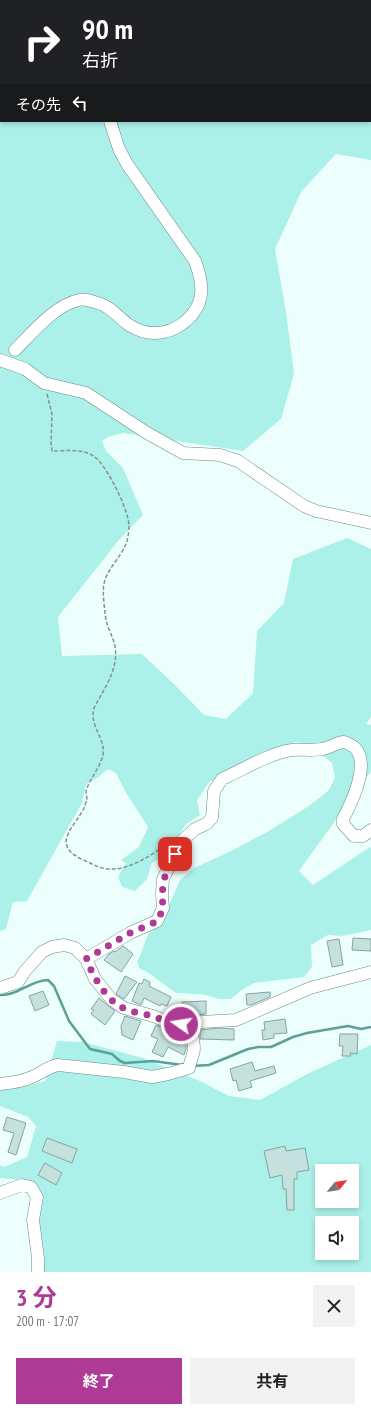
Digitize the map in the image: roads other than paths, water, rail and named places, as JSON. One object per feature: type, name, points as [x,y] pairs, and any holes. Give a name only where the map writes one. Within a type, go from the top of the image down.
[{"type":"street","points":[[15,350],[55,312],[68,304],[81,299],[104,304],[128,324],[138,330],[157,334],[169,331],[181,325],[198,308],[202,296],[201,277],[195,261],[127,164],[119,149],[110,122]]},
{"type":"street","points":[[0,360],[25,369],[44,383],[86,393],[147,433],[183,452],[220,455],[238,461],[304,506],[316,511],[370,524]]},
{"type":"street","points":[[86,959],[130,933],[158,921],[163,908],[162,894],[164,879],[181,842],[195,829],[206,824],[212,818],[214,791],[222,779],[268,758],[292,750],[323,749],[342,742],[359,750],[363,763],[361,782],[343,819],[343,824],[354,836],[363,836],[371,830]]},
{"type":"street","points":[[0,988],[18,982],[42,952],[52,947],[64,945],[75,948],[86,959],[95,979],[112,1000],[124,1008],[171,1023],[190,1025],[201,1022],[236,1020],[310,988],[371,972]]},
{"type":"street","points":[[0,1084],[20,1082],[49,1067],[58,1065],[124,1072],[152,1077],[168,1074],[190,1064],[194,1053],[194,1046],[190,1025]]},
{"type":"street","points":[[0,1193],[22,1185],[31,1187],[37,1197],[33,1220],[38,1258],[38,1272]]},
{"type":"waterway","points":[[0,995],[6,995],[36,982],[48,980],[54,986],[69,1021],[90,1049],[112,1054],[120,1061],[125,1063],[153,1061],[182,1065]]},
{"type":"waterway","points":[[193,1066],[209,1065],[248,1049],[271,1047],[293,1037],[307,1033],[348,1026],[361,1029],[371,1027]]}]
